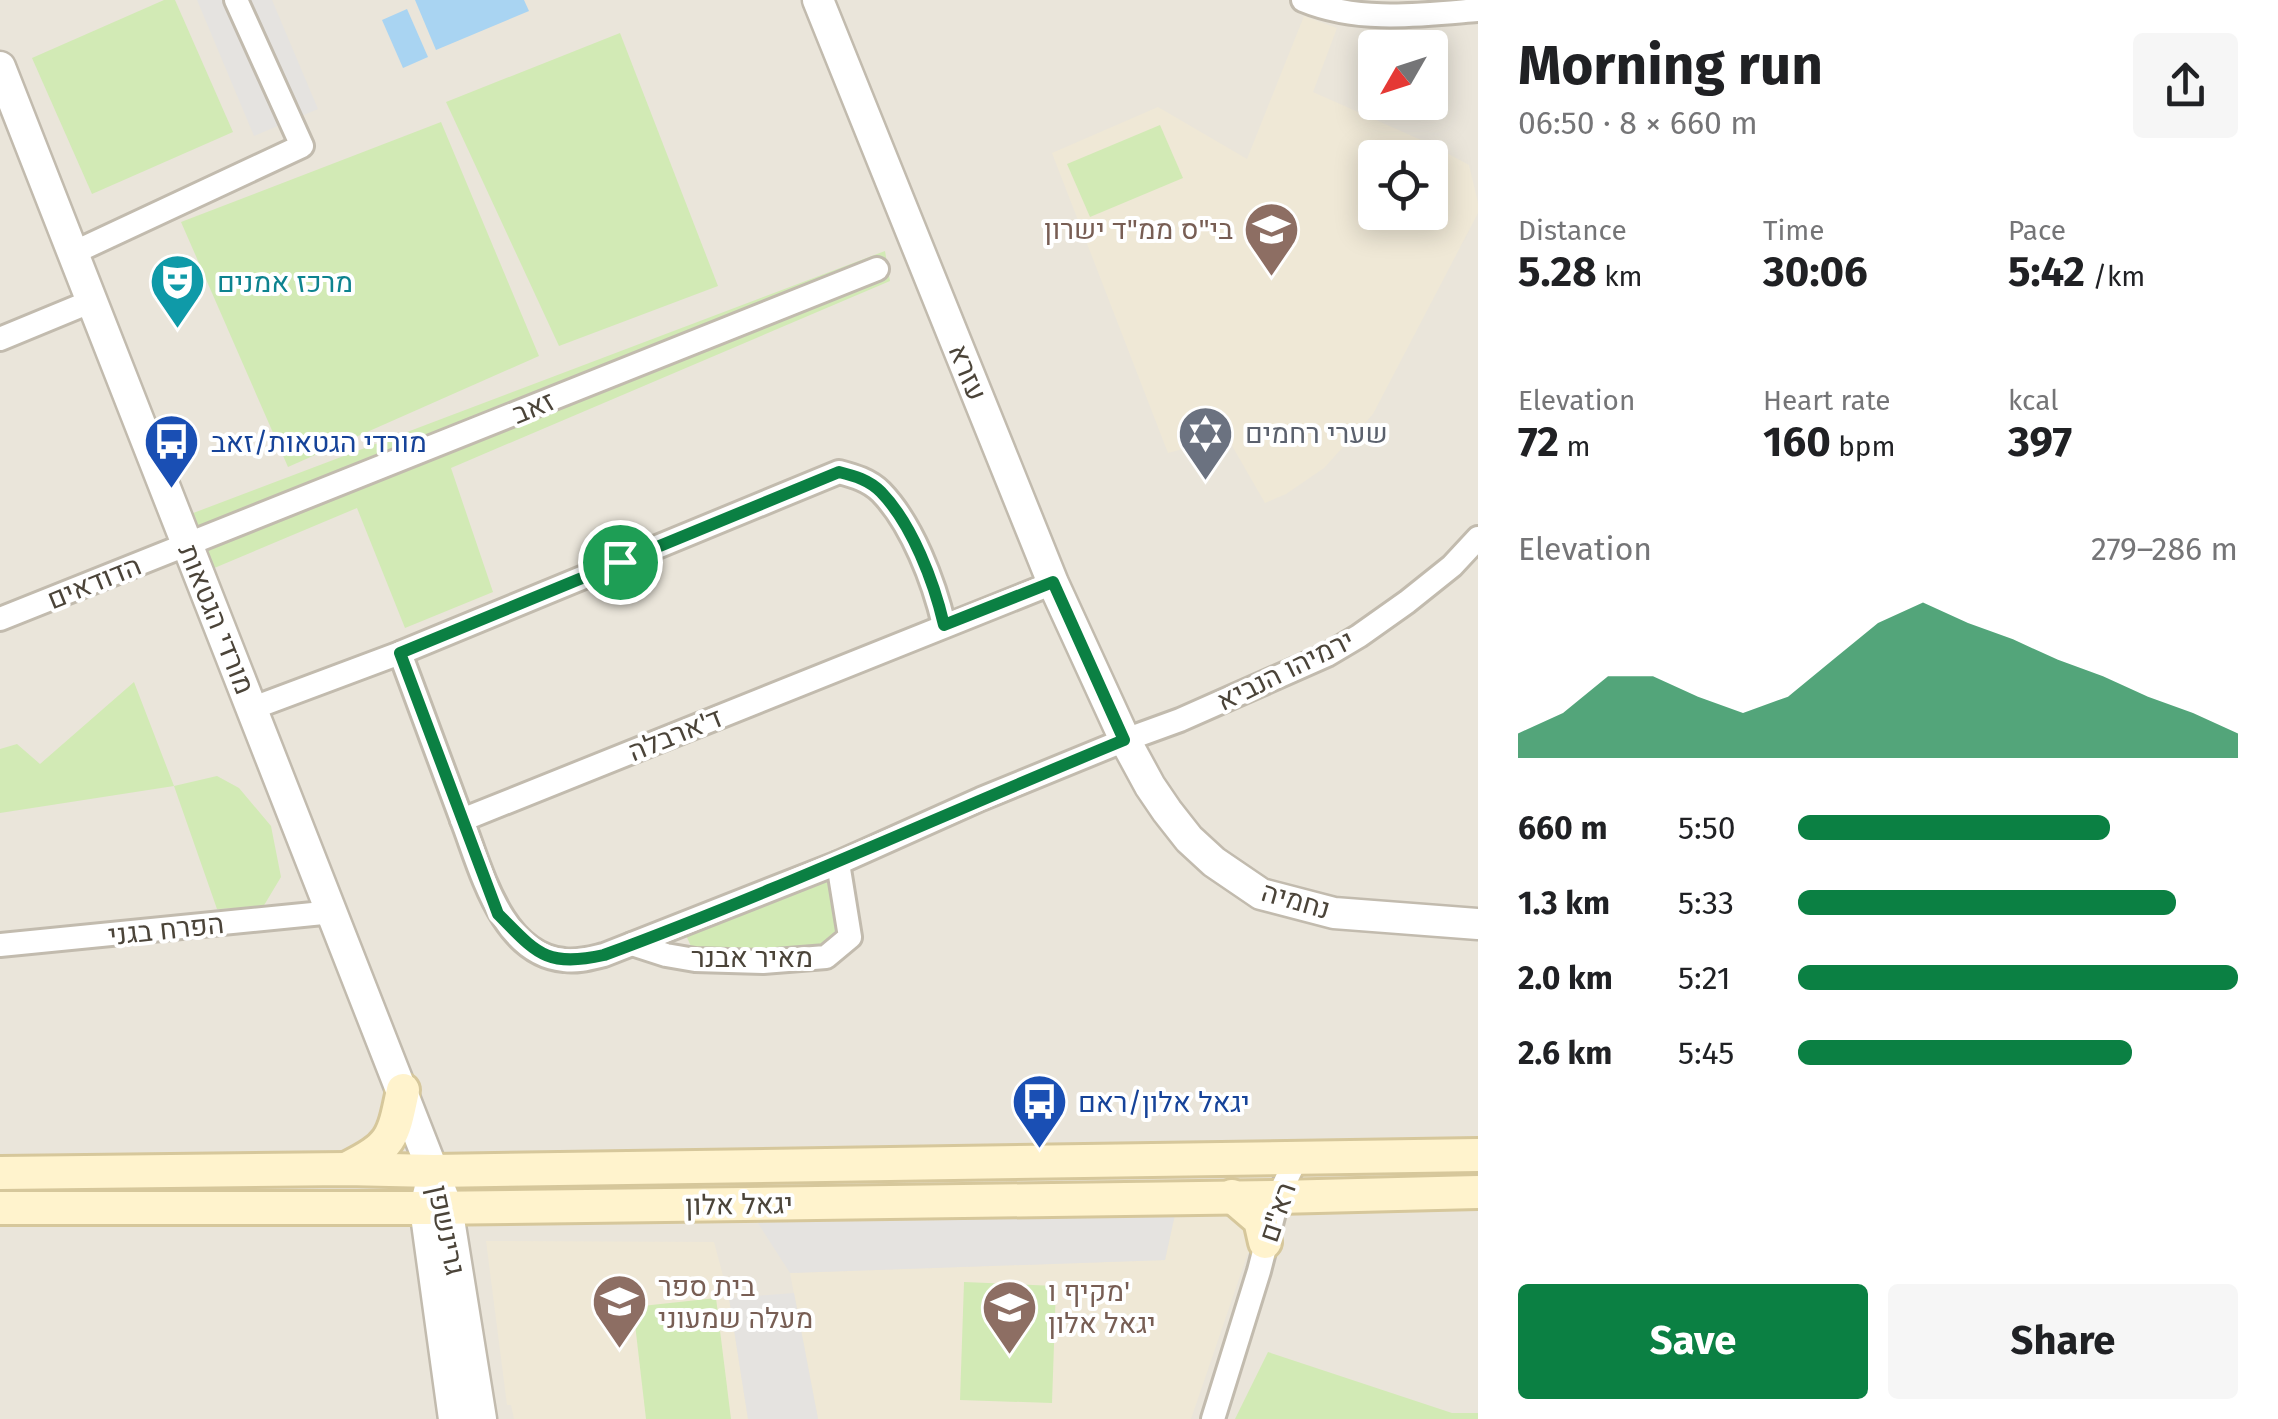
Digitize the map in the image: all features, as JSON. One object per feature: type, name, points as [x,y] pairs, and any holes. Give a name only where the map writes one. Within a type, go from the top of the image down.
[{"type":"main road","points":[[346,1169],[365,1160],[392,1138],[402,1090]]},
{"type":"main road","name":"יגאל אלון","points":[[0,1173],[434,1171],[1478,1155]]},
{"type":"main road","name":"יגאל אלון","points":[[0,1208],[436,1207],[1478,1192]]},
{"type":"main road","points":[[1232,1196],[1260,1220],[1262,1256]]},
{"type":"street","points":[[73,254],[302,146],[236,0]]},
{"type":"street","name":"עזרא","points":[[818,0],[1053,582],[1124,740]]},
{"type":"street","points":[[1303,0],[1322,8],[1390,17],[1478,10]]},
{"type":"street","name":"מורדי הגטאות","points":[[0,67],[434,1171]]},
{"type":"street","name":"זאב","points":[[188,545],[877,269]]},
{"type":"street","points":[[0,339],[92,300]]},
{"type":"street","points":[[253,708],[400,653],[839,472],[860,477],[879,490],[901,518],[936,594],[944,625]]},
{"type":"street","name":"ירמיהו הנביא","points":[[1124,740],[1180,720],[1327,655],[1359,636],[1452,566],[1478,538]]},
{"type":"street","name":"הדודאים","points":[[0,620],[188,545]]},
{"type":"street","name":"ד'ארבלה","points":[[462,820],[1053,582]]},
{"type":"street","points":[[400,653],[462,820]]},
{"type":"street","name":"מאיר אבנר","points":[[462,820],[498,914],[530,946],[546,956],[583,960],[838,863],[1124,740]]},
{"type":"street","name":"נחמיה","points":[[1124,740],[1150,786],[1190,839],[1214,862],[1261,894],[1334,914],[1478,924]]},
{"type":"street","name":"מאיר אבנר","points":[[632,944],[666,956],[724,962],[826,957],[850,937],[838,863]]},
{"type":"street","name":"הפרח בגני","points":[[0,945],[333,912]]},
{"type":"street","name":"רא\"ם","points":[[1213,1419],[1262,1256],[1288,1197],[1297,1157]]},
{"type":"street","name":"גרינשפן","points":[[434,1171],[454,1419]]},
{"type":"street","name":"גרינשפן","points":[[436,1207],[480,1419]]},
{"type":"shaded area","points":[[0,0],[1478,0],[1478,1419],[0,1419]]},
{"type":"shaded area","points":[[197,0],[272,0],[318,109],[254,136]]},
{"type":"shaded area","name":"בי\"ס ממ\"ד ישרון","points":[[1304,16],[1337,28],[1313,92],[1358,112],[1358,120],[1376,120],[1421,140],[1358,140],[1358,230],[1448,230],[1448,154],[1469,165],[1478,213],[1373,414],[1324,468],[1265,503],[1227,437],[1168,453],[1052,153],[1158,107],[1247,159]]},
{"type":"shaded area","name":"מקיף ו' יגאל אלון","points":[[1234,1212],[1253,1238],[1191,1419],[818,1419],[790,1273],[1165,1260],[1175,1214]]},
{"type":"shaded area","points":[[1175,1214],[1165,1260],[790,1273],[754,1217]]},
{"type":"shaded area","name":"בית ספר מעלה שמעוני","points":[[486,1241],[714,1242],[729,1298],[748,1419],[514,1419],[511,1405],[507,1405]]},
{"type":"shaded area","points":[[794,1293],[818,1419],[748,1419],[729,1298]]},
{"type":"green space","points":[[164,0],[175,0],[233,132],[92,194],[32,58]]},
{"type":"green space","points":[[620,33],[718,286],[559,346],[446,102]]},
{"type":"green space","points":[[441,122],[539,356],[288,467],[181,222]]},
{"type":"green space","points":[[1160,125],[1183,178],[1090,217],[1067,164]]},
{"type":"green space","points":[[885,251],[890,281],[451,468],[493,592],[405,628],[357,508],[212,569],[188,515]]},
{"type":"green space","points":[[134,682],[174,786],[0,813],[0,749],[17,744],[40,764]]},
{"type":"green space","points":[[217,776],[239,788],[271,826],[281,877],[263,907],[217,909],[174,786]]},
{"type":"green space","points":[[830,877],[839,927],[824,947],[759,954],[694,953],[685,933]]},
{"type":"green space","points":[[964,1282],[1056,1286],[1052,1403],[960,1400]]},
{"type":"green space","points":[[716,1298],[731,1419],[646,1419],[633,1307]]},
{"type":"green space","points":[[1268,1352],[1452,1413],[1478,1413],[1478,1419],[1235,1419]]},
{"type":"water","points":[[415,0],[524,0],[529,11],[436,50]]},
{"type":"water","points":[[407,9],[428,57],[403,68],[382,20]]},
{"type":"place","name":"בי\"ס ממ\"ד ישרון","points":[[1272,278]]},
{"type":"place","name":"מרכז אמנים","points":[[178,331]]},
{"type":"place","name":"שערי רחמים","points":[[1206,482]]},
{"type":"place","name":"מורדי הגטאות/זאב","points":[[172,491]]},
{"type":"place","name":"יגאל אלון/ראם","points":[[1039,1151]]},
{"type":"place","name":"בית ספר מעלה שמעוני","points":[[619,1351]]},
{"type":"place","name":"מקיף ו' יגאל אלון","points":[[1009,1356]]},
{"type":"route","points":[[839,472],[860,477],[879,490],[901,518],[936,594],[944,625],[1053,582],[1124,740],[838,863],[604,955],[583,960],[546,956],[516,934],[498,914],[400,653],[620,562],[839,472]]}]
